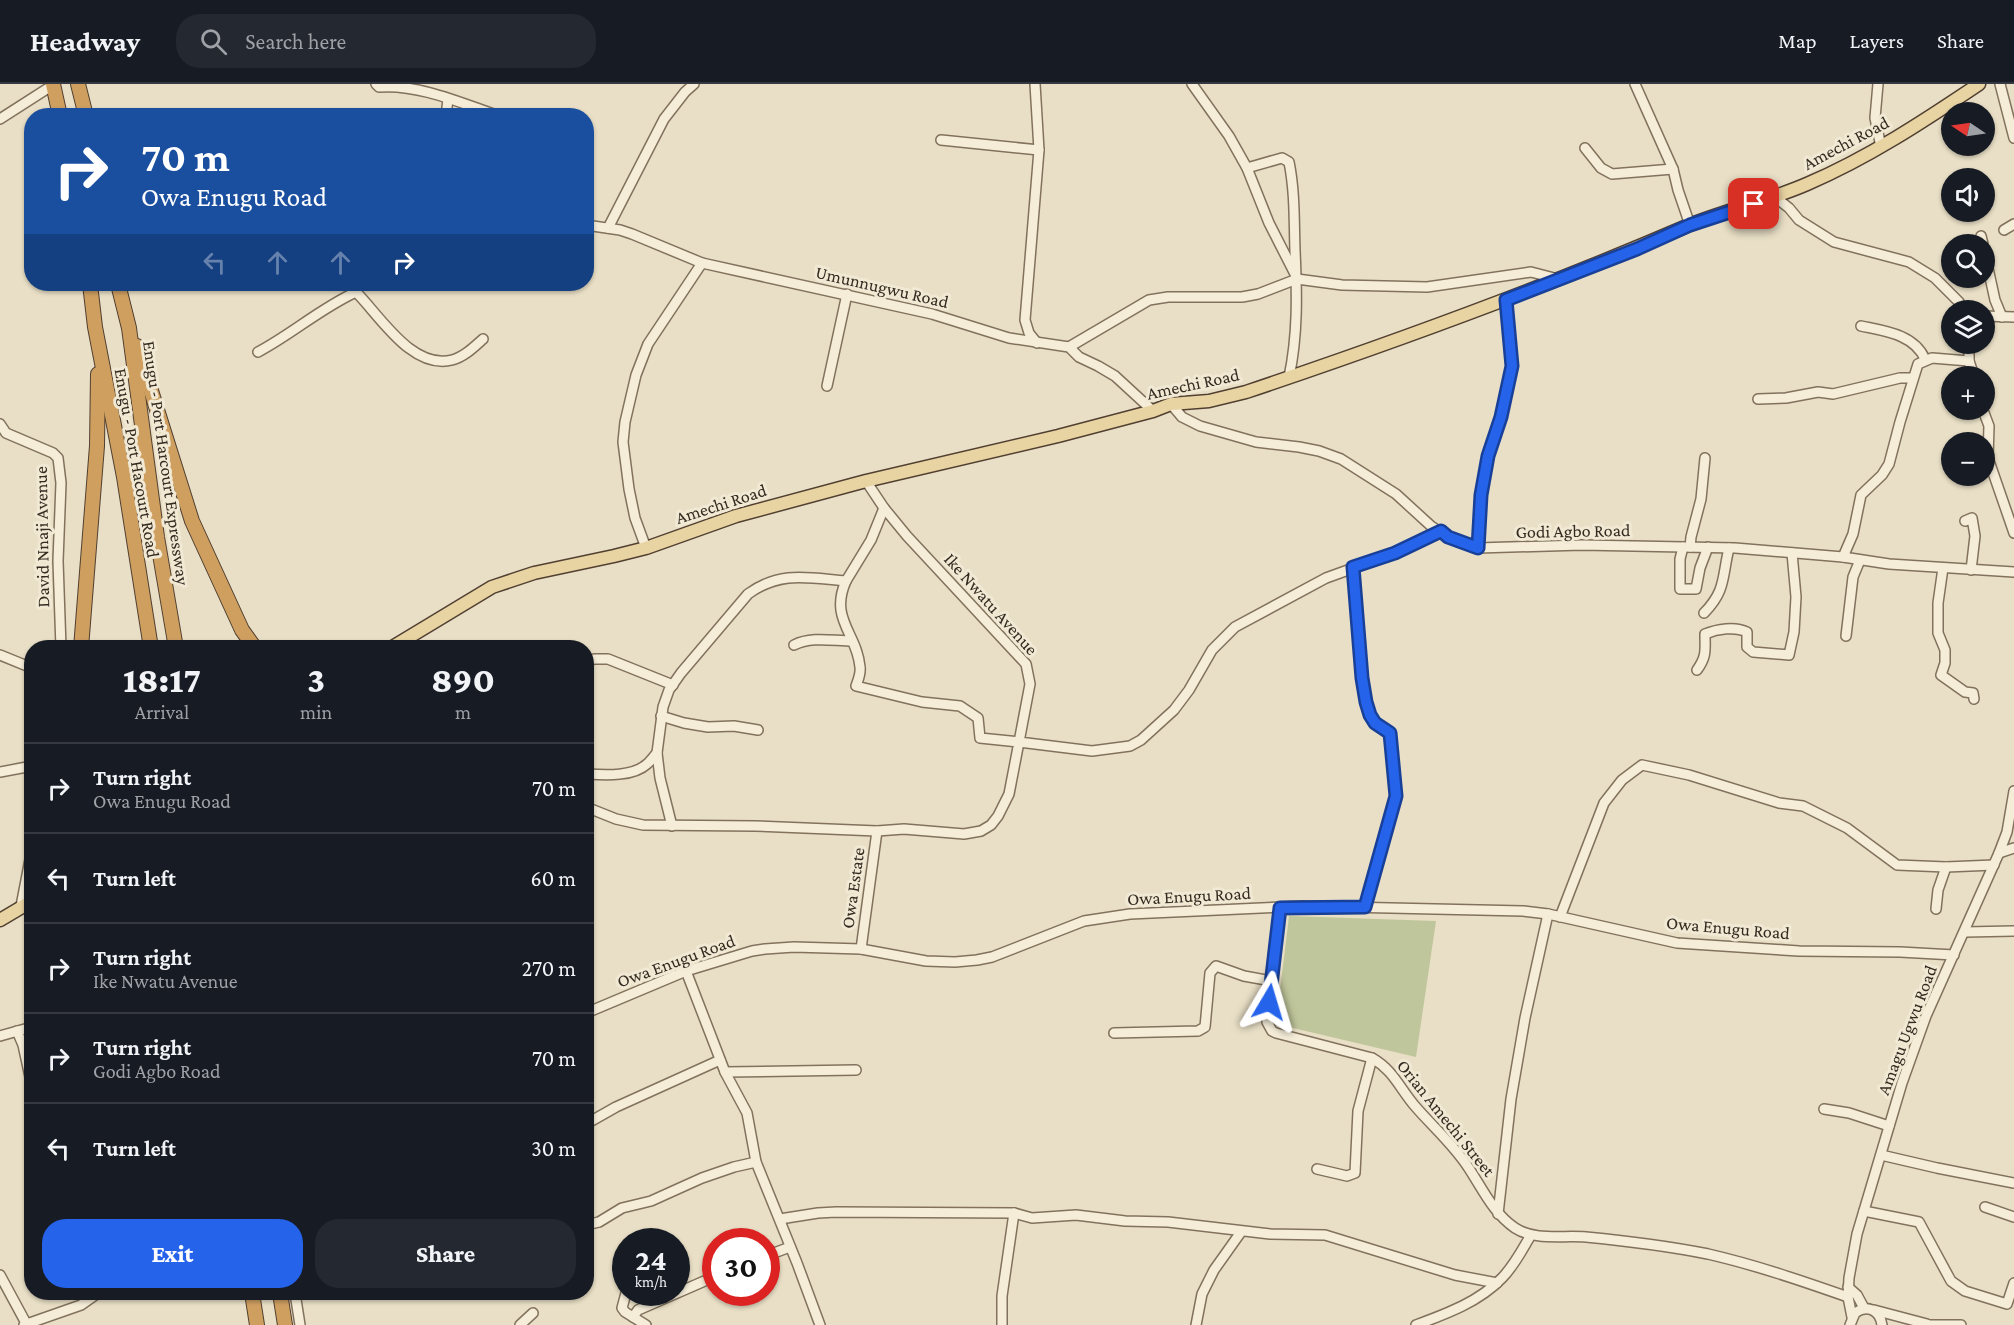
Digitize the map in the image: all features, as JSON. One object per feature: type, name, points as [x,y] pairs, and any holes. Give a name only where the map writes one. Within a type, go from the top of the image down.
[{"type":"highway","points":[[78,84],[84,108]]},
{"type":"highway","points":[[53,85],[58,108]]},
{"type":"highway","name":"Enugu - Port Hacourt Road","points":[[91,291],[95,327],[124,477],[150,640]]},
{"type":"highway","name":"Enugu - Port Harcourt Expressway","points":[[120,291],[129,328],[175,640]]},
{"type":"highway","points":[[82,640],[97,446],[98,375],[95,327]]},
{"type":"highway","points":[[129,328],[139,350],[192,521],[242,630],[249,640]]},
{"type":"highway","points":[[253,1300],[257,1325]]},
{"type":"highway","points":[[281,1300],[285,1325]]},
{"type":"main road","name":"Amechi Road","points":[[412,640],[466,601],[505,582],[534,573],[646,548],[736,516],[866,481],[1058,436],[1153,411],[1171,404],[1209,401],[1246,392],[1289,377],[1506,300],[1637,249],[1690,225],[1774,197],[1817,179],[1881,147],[1979,84]]},
{"type":"main road","points":[[0,920],[24,905]]},
{"type":"street","points":[[376,84],[379,87],[391,86],[430,93],[475,108]]},
{"type":"street","points":[[608,228],[664,119],[684,92],[694,84]]},
{"type":"street","points":[[1035,84],[1039,150],[1025,320],[1029,333],[1037,343]]},
{"type":"street","points":[[1192,84],[1247,168],[1269,223],[1298,279]]},
{"type":"street","points":[[1635,84],[1673,169],[1690,225]]},
{"type":"street","points":[[1878,84],[1875,118],[1881,147]]},
{"type":"street","points":[[2000,84],[2014,138]]},
{"type":"street","points":[[0,119],[53,85]]},
{"type":"street","points":[[447,108],[448,99]]},
{"type":"street","points":[[941,140],[1039,150]]},
{"type":"street","points":[[1586,148],[1602,168],[1612,174],[1673,169]]},
{"type":"street","points":[[1247,168],[1282,158],[1289,162],[1295,199],[1298,279],[1293,356],[1289,377]]},
{"type":"street","points":[[1774,197],[1789,208],[1799,220],[1834,242],[1909,262],[1935,278],[1957,300]]},
{"type":"street","points":[[2004,230],[2014,224]]},
{"type":"street","name":"Umunnugwu Road","points":[[594,226],[633,234],[702,263],[744,274],[847,294],[932,314],[1009,338],[1069,347],[1079,357],[1115,376],[1153,411]]},
{"type":"street","points":[[646,548],[631,499],[622,442],[625,422],[636,375],[648,344],[702,263]]},
{"type":"street","points":[[1069,347],[1149,300],[1167,297],[1242,297],[1258,294],[1298,279],[1342,285],[1427,287],[1531,272],[1558,279]]},
{"type":"street","points":[[1992,288],[2002,317]]},
{"type":"street","points":[[258,352],[284,338],[339,300],[356,292],[390,332],[433,362],[453,360],[468,352],[483,339]]},
{"type":"street","points":[[827,386],[847,294]]},
{"type":"street","points":[[1478,548],[1481,495],[1488,456],[1501,417],[1512,366],[1506,300]]},
{"type":"street","points":[[1995,317],[2014,317]]},
{"type":"street","points":[[1860,326],[1888,330],[1910,341],[1921,349],[1926,359]]},
{"type":"street","points":[[1970,354],[1971,366]]},
{"type":"street","points":[[1843,557],[1853,534],[1861,495],[1890,464],[1918,364],[1936,357],[1970,361]]},
{"type":"street","points":[[1758,399],[1786,398],[1818,392],[1833,394],[1900,378],[1913,378]]},
{"type":"street","name":"Godi Agbo Road","points":[[1171,404],[1182,417],[1200,426],[1256,442],[1299,447],[1341,459],[1396,494],[1431,526],[1448,537],[1478,548],[1582,545],[1708,547],[1843,557],[1889,564],[2014,572]]},
{"type":"street","points":[[1987,420],[1989,426],[1988,458],[2014,533]]},
{"type":"street","name":"David Nnaji Avenue","points":[[0,424],[6,433],[53,453],[58,458],[61,483],[58,561],[61,640]]},
{"type":"street","points":[[1705,458],[1701,499],[1691,537],[1680,559],[1680,589],[1696,589],[1700,568],[1708,547]]},
{"type":"street","name":"Ike Nwatu Avenue","points":[[594,810],[630,823],[672,826],[755,826],[877,831],[904,829],[964,834],[981,831],[991,825],[1009,794],[1029,684],[1026,664],[907,536],[866,481]]},
{"type":"street","points":[[884,508],[871,540],[841,593],[840,607],[860,668],[856,686],[922,702],[960,706],[978,718],[980,738],[1092,751],[1130,746],[1141,740],[1174,710],[1189,690],[1212,650],[1235,627],[1326,578],[1395,553],[1441,531]]},
{"type":"street","points":[[1965,521],[1972,519],[1974,536],[1971,570]]},
{"type":"street","points":[[1704,613],[1715,602],[1722,590],[1723,573],[1729,548]]},
{"type":"street","points":[[1697,670],[1706,651],[1705,634],[1720,630],[1738,628],[1747,632],[1747,648],[1753,652],[1789,655],[1794,632],[1796,597],[1792,553]]},
{"type":"street","points":[[1846,636],[1853,576],[1860,560]]},
{"type":"street","points":[[1353,567],[1366,702],[1375,723],[1390,733],[1396,796],[1365,907]]},
{"type":"street","points":[[1943,568],[1938,603],[1938,633],[1945,650],[1945,663],[1941,675],[1965,692],[1973,693],[1974,699]]},
{"type":"street","points":[[672,826],[660,778],[657,753],[663,707],[673,685],[748,594],[759,586],[773,580],[792,577],[846,581]]},
{"type":"street","points":[[794,645],[806,640],[852,641]]},
{"type":"street","points":[[0,655],[24,665]]},
{"type":"street","points":[[594,658],[608,659],[673,685]]},
{"type":"street","points":[[661,716],[708,727],[734,726],[758,730]]},
{"type":"street","points":[[594,774],[635,771],[648,764],[657,753]]},
{"type":"street","points":[[1560,916],[1604,803],[1622,780],[1642,765],[1689,775],[1779,803],[1803,806],[1847,828],[1897,865],[1946,867],[1994,865]]},
{"type":"street","points":[[0,772],[24,768]]},
{"type":"street","name":"Amagu Ugwu Road","points":[[1851,1321],[1848,1287],[1855,1245],[1889,1126],[1913,1049],[2007,832],[2014,791]]},
{"type":"street","name":"Owa Estate","points":[[861,949],[877,831]]},
{"type":"street","points":[[1999,853],[2014,848]]},
{"type":"street","points":[[1936,909],[1938,890],[1946,867]]},
{"type":"street","name":"Owa Enugu Road","points":[[594,1010],[686,971],[752,951],[795,947],[861,949],[926,961],[977,960],[1007,952],[1084,921],[1130,914],[1365,907],[1523,911],[1560,916],[1677,943],[1788,950],[1954,955]]},
{"type":"street","name":"Orian Amechi Street","points":[[1280,908],[1267,1022],[1272,1031],[1372,1058],[1389,1070],[1412,1102],[1466,1164],[1498,1214],[1515,1228],[1531,1235],[1584,1237],[1642,1243],[1708,1254],[1778,1273],[1848,1297]]},
{"type":"street","name":"Orian Amechi Street","points":[[1498,1214],[1510,1099],[1548,914]]},
{"type":"street","points":[[1965,932],[2014,931]]},
{"type":"street","points":[[1114,1033],[1198,1031],[1205,1027],[1210,973],[1216,966],[1244,976],[1272,981]]},
{"type":"street","points":[[686,971],[725,1072],[747,1113],[756,1162],[820,1325]]},
{"type":"street","points":[[0,1036],[24,1029]]},
{"type":"street","points":[[17,1031],[24,1050]]},
{"type":"street","points":[[1317,1169],[1347,1176],[1355,1173],[1358,1111],[1372,1058]]},
{"type":"street","points":[[594,1119],[616,1107],[720,1060]]},
{"type":"street","points":[[725,1072],[856,1070]]},
{"type":"street","points":[[1824,1109],[1848,1113],[1889,1126]]},
{"type":"street","points":[[1881,1155],[2014,1183]]},
{"type":"street","points":[[594,1223],[622,1208],[651,1201],[702,1178],[756,1162]]},
{"type":"street","points":[[1984,1207],[2014,1217]]},
{"type":"street","points":[[1864,1211],[1919,1222],[1951,1281],[1965,1291],[2010,1304],[2014,1283]]},
{"type":"street","points":[[780,1219],[837,1212],[1014,1213],[1032,1218],[1076,1215],[1125,1221],[1168,1222],[1241,1232],[1324,1235],[1455,1275],[1497,1283]]},
{"type":"street","points":[[1002,1325],[1002,1296],[1014,1213]]},
{"type":"street","points":[[1196,1325],[1202,1294],[1214,1270],[1241,1232]]},
{"type":"street","points":[[1416,1325],[1470,1302],[1497,1283],[1512,1265],[1531,1235]]},
{"type":"street","points":[[780,1251],[790,1247]]},
{"type":"street","points":[[0,1275],[26,1325],[81,1305],[88,1300]]},
{"type":"street","points":[[623,1306],[625,1312],[635,1313],[702,1282]]},
{"type":"street","points":[[1848,1287],[1857,1295],[1864,1308]]},
{"type":"street","points":[[296,1300],[300,1325]]},
{"type":"street","points":[[1851,1321],[1855,1312],[1864,1308],[1924,1324],[1961,1325]]},
{"type":"street","points":[[1874,1310],[1879,1315],[1882,1325]]},
{"type":"street","points":[[520,1325],[533,1313]]},
{"type":"street","points":[[635,1313],[646,1325]]},
{"type":"green space","points":[[1289,916],[1436,921],[1416,1057],[1276,1024]]},
{"type":"route","points":[[1269,1002],[1280,908],[1365,907],[1396,796],[1390,733],[1375,723],[1366,702],[1353,567],[1395,553],[1441,531],[1448,537],[1478,548],[1481,495],[1488,456],[1501,417],[1512,366],[1506,300],[1637,249],[1690,225],[1754,204]]}]
